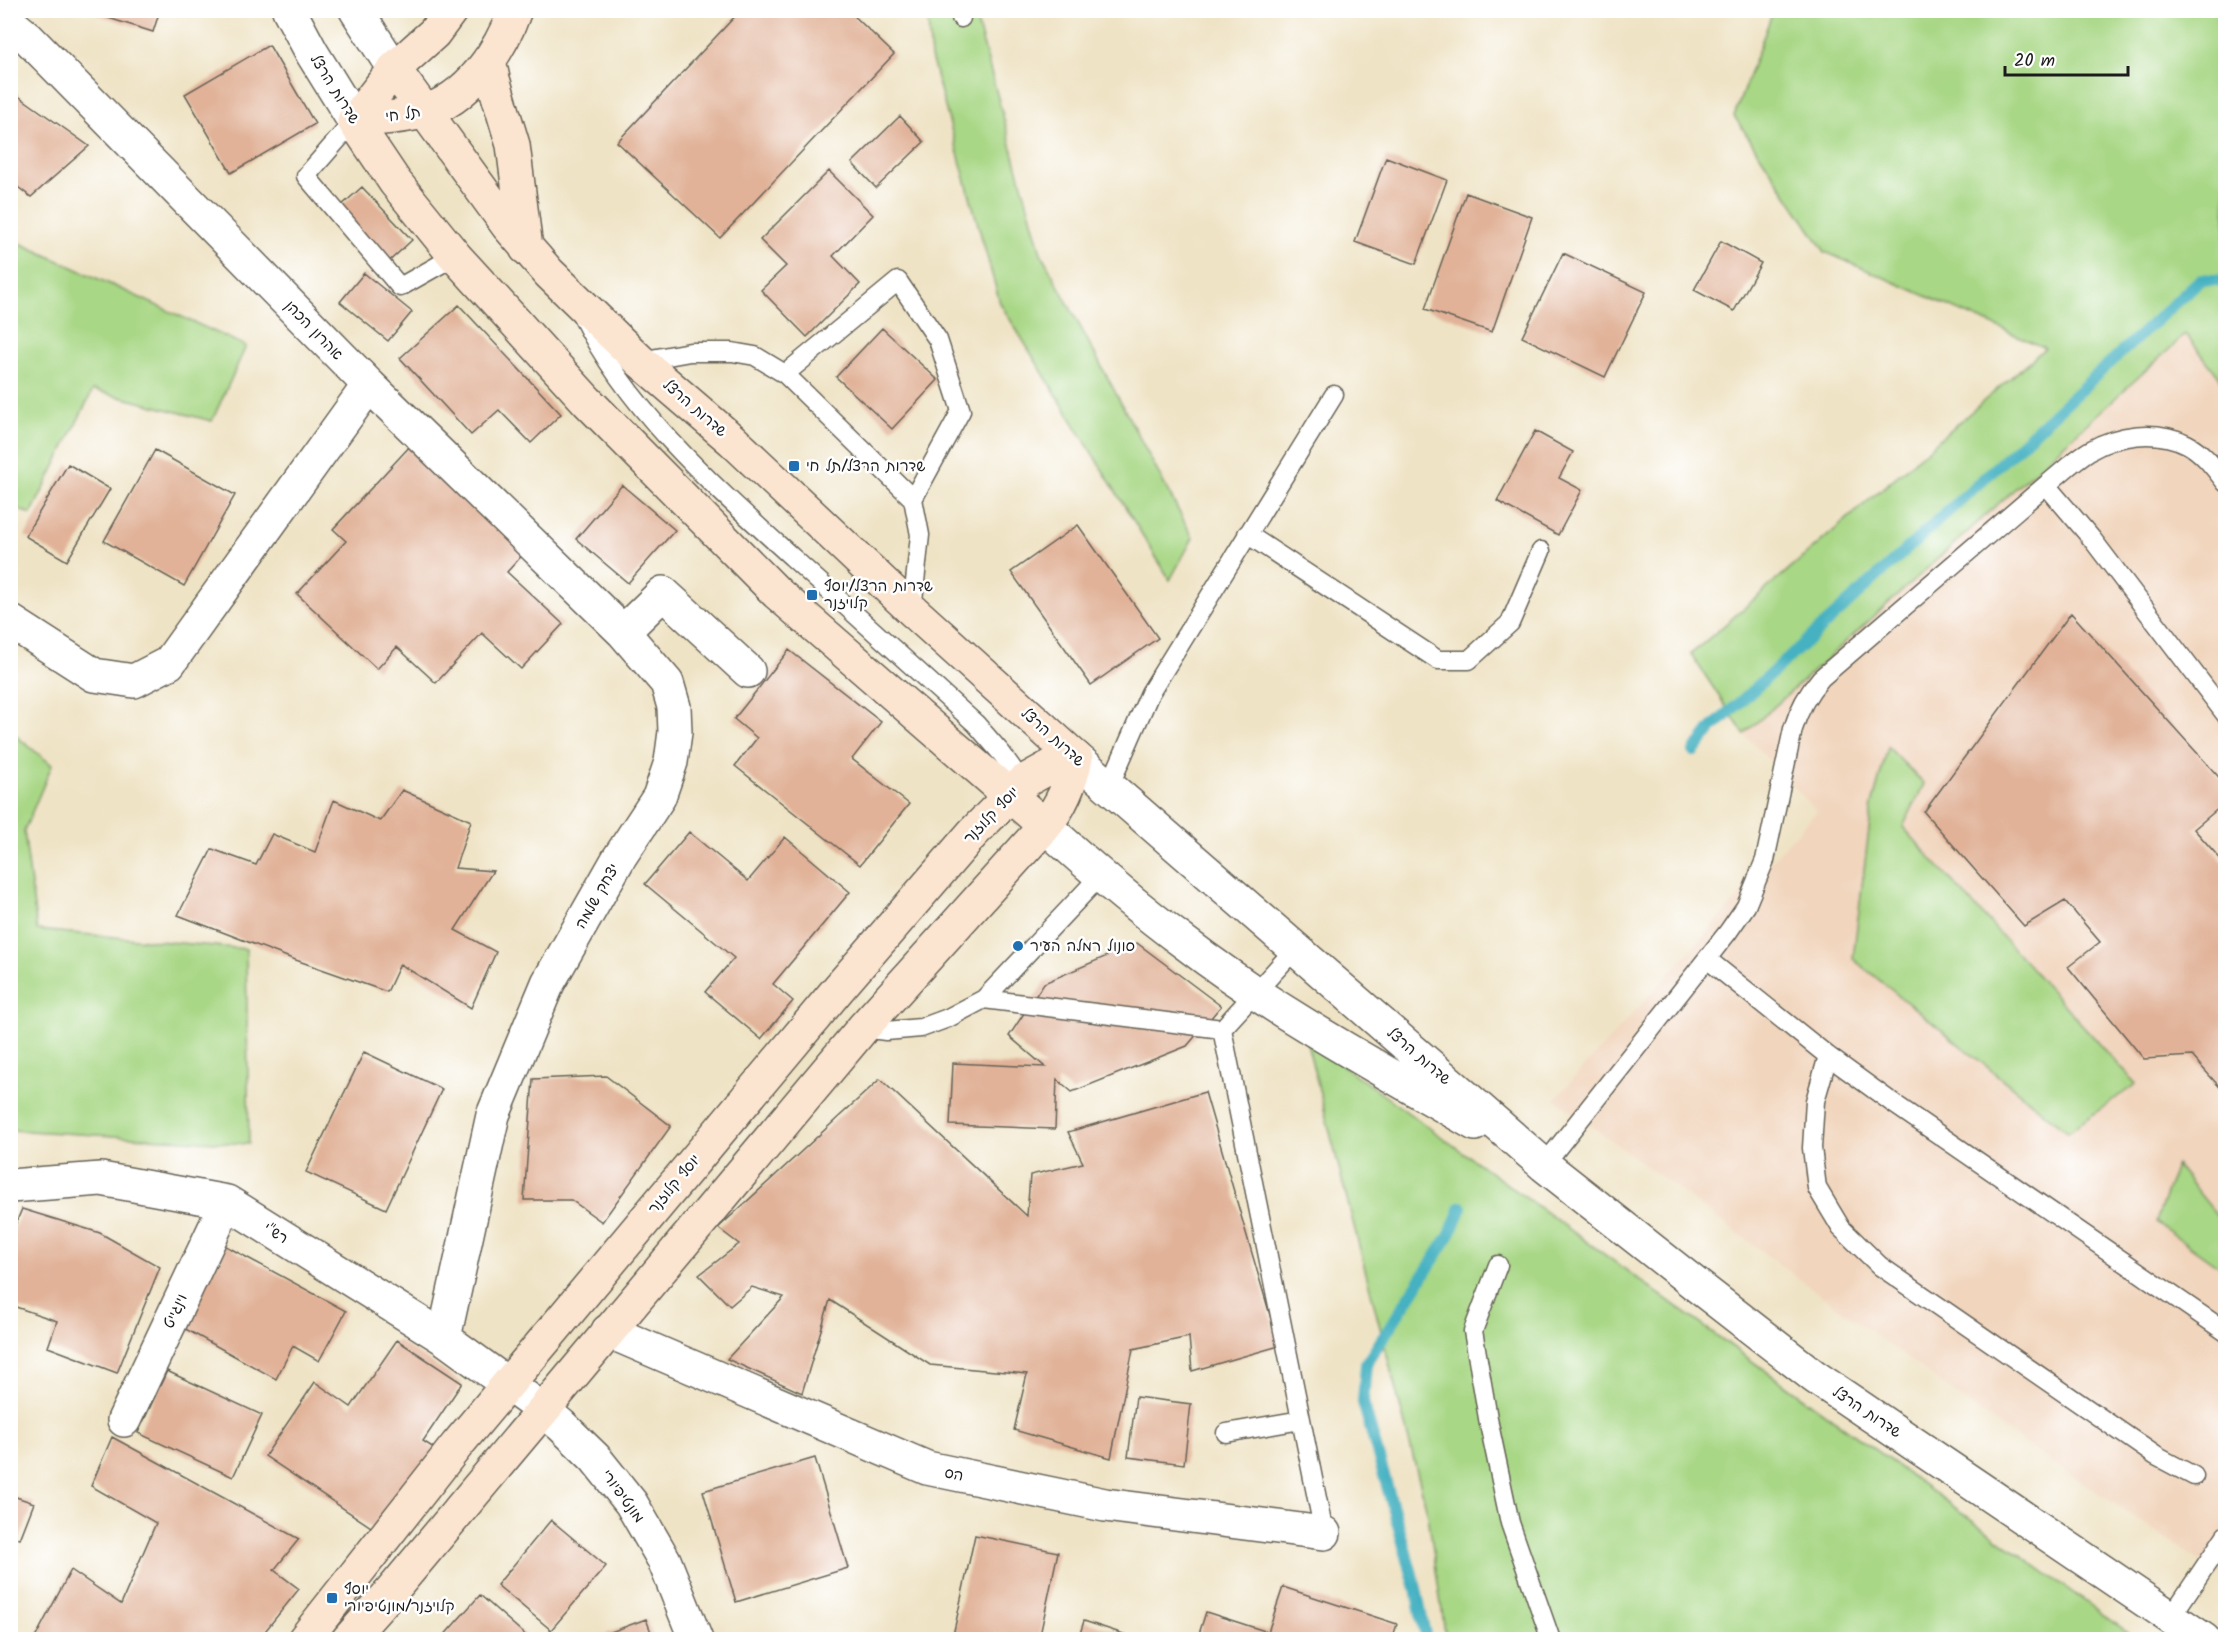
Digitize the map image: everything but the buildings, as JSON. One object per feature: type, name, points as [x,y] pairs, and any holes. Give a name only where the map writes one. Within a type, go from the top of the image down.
[{"type":"main road","name":"תל חי","points":[[354,121],[394,69],[435,33],[451,10]]},
{"type":"main road","name":"תל חי","points":[[354,121],[424,111],[452,98],[489,60],[507,31],[515,10]]},
{"type":"main road","points":[[489,60],[513,145],[526,248]]},
{"type":"main road","name":"שדרות הרצל","points":[[394,69],[526,248],[572,297],[640,361],[732,440],[912,610],[1076,758]]},
{"type":"main road","name":"שדרות הרצל","points":[[354,121],[395,182],[455,256],[587,401],[777,592],[1016,788],[1045,826]]},
{"type":"main road","points":[[348,1640],[390,1593],[863,1029],[1045,826],[1061,804],[1076,758]]},
{"type":"main road","name":"יוסף קלוזנר","points":[[304,1640],[508,1383],[839,988],[973,833],[1016,788],[1059,762],[1076,758]]},
{"type":"street","name":"שדרות הרצל","points":[[289,10],[312,53],[354,121]]},
{"type":"street","name":"שדרות הרצל","points":[[356,10],[394,69]]},
{"type":"street","name":"אהרון הכהן","points":[[10,23],[45,55],[369,385],[623,632]]},
{"type":"street","points":[[10,621],[93,675],[134,681],[169,663],[369,385]]},
{"type":"street","points":[[623,632],[663,593],[748,671]]},
{"type":"street","name":"יצחק שלמה","points":[[444,1338],[493,1115],[548,983],[619,858],[658,797],[671,762],[675,732],[674,707],[667,683],[623,632]]},
{"type":"street","name":"שדרות הרצל","points":[[1076,758],[1544,1165],[1815,1377],[2204,1640]]},
{"type":"street","name":"שדרות הרצל","points":[[1045,826],[1100,876],[1185,944],[1256,992],[1360,1057],[1544,1165]]},
{"type":"street","name":"רש\"י","points":[[10,1186],[101,1179],[227,1202],[444,1338],[508,1383]]},
{"type":"street","name":"וינגייט","points":[[124,1420],[227,1202]]},
{"type":"street","name":"הס","points":[[608,1331],[927,1468],[1105,1505],[1324,1533]]},
{"type":"street","name":"מונטיפיורי","points":[[508,1383],[561,1425],[595,1458],[631,1503],[664,1560],[696,1640]]},
{"type":"lane","points":[[354,121],[306,176],[400,287],[455,256]]},
{"type":"lane","points":[[785,374],[898,281],[938,340],[961,411],[913,499]]},
{"type":"lane","name":"שדרות הרצל","points":[[572,297],[618,378],[653,423],[756,524],[976,724],[1016,788]]},
{"type":"lane","points":[[640,361],[690,352],[732,352],[755,356],[785,374],[913,499],[920,534],[912,610]]},
{"type":"lane","points":[[1109,787],[1150,693],[1334,395]]},
{"type":"lane","points":[[1544,1165],[1707,959],[1746,906],[1761,870],[1769,842],[1798,711],[1808,693],[1821,678],[2046,485],[2088,452],[2110,441],[2138,436],[2165,436],[2188,445],[2210,464],[2226,483]]},
{"type":"lane","points":[[2046,485],[2092,539],[2226,715]]},
{"type":"lane","points":[[1247,534],[1438,660],[1469,660],[1510,622],[1541,551]]},
{"type":"lane","points":[[863,1029],[921,1029],[984,999],[1100,876]]},
{"type":"lane","points":[[1222,1029],[1295,949]]},
{"type":"lane","points":[[1707,959],[1828,1056],[2226,1332]]},
{"type":"lane","points":[[984,999],[1222,1029]]},
{"type":"lane","points":[[1222,1029],[1324,1533]]},
{"type":"lane","points":[[1828,1056],[1815,1101],[1812,1148],[1817,1188],[1841,1228],[1880,1266],[2156,1456],[2194,1476]]},
{"type":"lane","points":[[1498,1265],[1473,1331],[1489,1424],[1510,1523],[1551,1640]]},
{"type":"lane","points":[[1226,1433],[1301,1420]]},
{"type":"lane","points":[[2171,1617],[2226,1535]]},
{"type":"shaded area","points":[[2186,333],[2226,386],[2225,1578],[2003,1429],[1555,1099],[1817,811],[1744,734]]},
{"type":"green space","points":[[927,11],[974,11],[1041,253],[1193,538],[1170,580],[1000,303],[931,57]]},
{"type":"green space","points":[[1773,11],[2225,11],[2226,386],[2186,334],[1744,734],[1691,654],[2045,348],[1825,252],[1734,116]]},
{"type":"green space","points":[[11,239],[246,346],[212,421],[93,390],[31,514],[11,507]]},
{"type":"green space","points":[[10,731],[52,765],[24,831],[37,930],[246,949],[249,1144],[11,1130]]},
{"type":"green space","points":[[1888,747],[1924,784],[1903,827],[2136,1084],[2068,1132],[1853,959],[1872,805]]},
{"type":"green space","points":[[1306,1039],[2137,1639],[1446,1639],[1428,1515]]},
{"type":"green space","points":[[2176,1165],[2225,1225],[2225,1271],[2156,1222]]},
{"type":"waterway","points":[[1694,751],[1712,728],[2201,279],[2226,281]]},
{"type":"waterway","points":[[1426,1640],[1416,1588],[1363,1402],[1366,1364],[1450,1234],[1461,1207]]},
{"type":"place","name":"שדרות הרצל/תל חי","points":[[794,466]]},
{"type":"place","name":"שדרות הרצל/יוסף קלויזנר","points":[[812,595]]},
{"type":"place","name":"סונול רמלה העיר","points":[[1018,946]]},
{"type":"place","name":"יוסף קלויזנר/מונטיפיורי","points":[[332,1598]]}]
